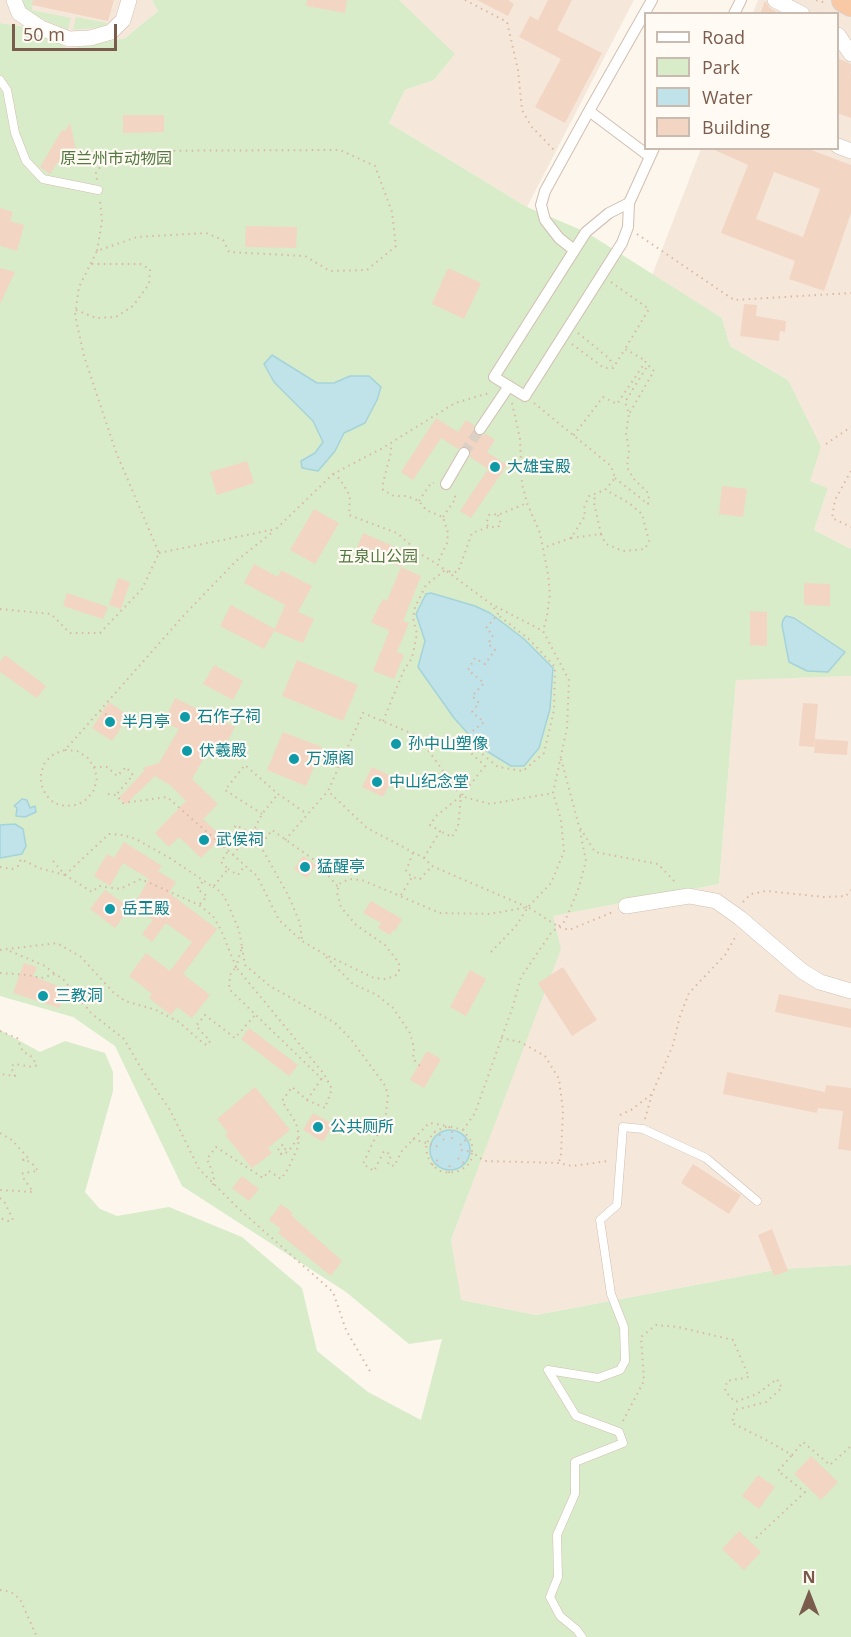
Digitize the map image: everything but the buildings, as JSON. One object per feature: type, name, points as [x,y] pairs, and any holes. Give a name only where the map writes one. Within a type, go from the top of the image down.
[{"type":"highway","points":[[844,0],[851,4]]},
{"type":"street","points":[[14,0],[20,13],[40,28],[69,39],[90,38],[111,32],[123,20],[129,0]]},
{"type":"street","points":[[775,0],[798,12]]},
{"type":"street","points":[[574,250],[559,238],[546,220],[541,205],[545,191],[589,111],[641,30]]},
{"type":"street","points":[[839,38],[851,54]]},
{"type":"street","points":[[589,111],[644,147]]},
{"type":"street","points":[[629,202],[609,213],[586,232],[494,377],[525,396],[622,243],[628,227],[629,202],[651,152]]},
{"type":"street","points":[[480,429],[509,386]]},
{"type":"street","points":[[446,484],[464,453]]},
{"type":"street","points":[[626,906],[689,896],[716,902],[740,918],[802,971],[820,982],[851,991]]},
{"type":"lane","points":[[0,80],[8,90],[15,133],[26,161],[43,179],[98,190]]},
{"type":"lane","points":[[582,1637],[560,1616],[550,1597],[558,1577],[557,1535],[575,1494],[575,1461],[623,1443],[619,1432],[576,1416],[548,1370],[598,1378],[620,1370],[625,1360],[624,1327],[611,1294],[600,1220],[617,1205],[623,1127],[644,1129],[706,1158],[757,1201]]},
{"type":"path","points":[[465,0],[507,22],[518,70],[522,110],[531,126],[554,150],[553,176]]},
{"type":"path","points":[[0,609],[51,614],[70,633],[100,633],[142,589],[159,553],[116,452],[84,356],[75,315],[79,287],[97,251],[102,220],[96,173],[111,152],[340,150],[375,166],[392,212],[396,246],[367,270],[330,271],[305,256],[230,252],[223,240],[206,233],[137,237],[97,251]]},
{"type":"path","points":[[628,227],[734,300],[851,293]]},
{"type":"path","points":[[76,310],[96,318],[116,317],[133,306],[149,284],[150,269],[140,264],[91,264]]},
{"type":"path","points":[[601,275],[649,309],[613,368]]},
{"type":"path","points":[[569,326],[610,359],[613,368]]},
{"type":"path","points":[[562,336],[604,368],[613,368]]},
{"type":"path","points":[[573,436],[603,397],[617,404],[646,361],[625,349]]},
{"type":"path","points":[[525,396],[611,466],[615,478],[648,504],[649,494],[633,478],[627,467],[629,450],[626,433],[629,414],[654,371],[648,365],[625,402],[629,414]]},
{"type":"path","points":[[633,381],[637,383]]},
{"type":"path","points":[[65,750],[186,613],[236,561],[276,529],[333,474],[391,443],[454,404],[509,386],[520,439],[522,484],[527,503],[540,533],[548,574],[550,594],[543,631]]},
{"type":"path","points":[[826,444],[851,427]]},
{"type":"path","points":[[391,443],[383,490],[394,496],[407,496],[419,501],[426,510],[443,517]]},
{"type":"path","points":[[851,471],[835,500],[832,518],[851,527]]},
{"type":"path","points":[[333,474],[340,479],[351,496],[349,515],[397,534],[422,555],[491,604],[543,631],[569,680],[567,728],[554,793],[561,820],[564,852],[551,884],[528,907],[516,926],[491,952]]},
{"type":"path","points":[[571,538],[585,516],[584,508],[590,496],[605,490],[615,478]]},
{"type":"path","points":[[419,501],[431,483],[446,484],[456,498],[443,517]]},
{"type":"path","points":[[595,494],[594,503],[601,534],[606,544],[623,551],[645,549],[649,542],[642,514],[629,502],[605,490]]},
{"type":"path","points":[[489,527],[486,524],[489,515],[498,515],[527,503]]},
{"type":"path","points":[[383,721],[404,670],[412,658],[417,633],[413,618],[415,607],[426,585],[444,571],[458,572],[472,533],[489,527],[498,527],[501,524],[498,515]]},
{"type":"path","points":[[437,564],[447,543],[448,533],[443,517]]},
{"type":"path","points":[[159,553],[276,529]]},
{"type":"path","points":[[543,548],[571,538],[601,534]]},
{"type":"path","points":[[467,736],[475,748],[498,767],[523,771],[544,753],[554,710],[555,668],[530,640],[498,614],[491,604]]},
{"type":"path","points":[[461,796],[458,827],[452,837],[430,825],[436,816],[461,796],[485,766],[459,742],[484,722],[472,711],[479,703],[472,696],[484,683],[468,670],[476,658],[485,664],[495,650],[488,644],[493,635],[486,628],[498,614]]},
{"type":"path","points":[[100,711],[130,728]]},
{"type":"path","points":[[285,840],[328,791],[363,713],[418,736],[461,796],[490,804],[554,793]]},
{"type":"path","points":[[65,750],[77,751],[87,757],[94,766],[96,778],[94,789],[87,799],[77,805],[66,806],[54,803],[45,795],[40,784],[40,773],[45,762],[54,754],[65,750]]},
{"type":"path","points":[[463,1130],[475,1113],[521,977],[551,933],[564,921],[578,890],[586,861],[561,756]]},
{"type":"path","points":[[262,814],[225,790],[245,765],[278,794],[308,814]]},
{"type":"path","points":[[94,766],[107,767],[117,776],[126,768],[133,774],[116,795]]},
{"type":"path","points":[[328,791],[367,828],[424,858],[432,866],[528,907],[559,927],[569,930],[626,906]]},
{"type":"path","points":[[108,794],[116,795],[123,803],[167,796],[228,851],[246,864],[257,876],[279,920],[302,941],[374,978],[385,980],[395,976],[399,971],[399,963],[385,945],[356,925],[341,907],[337,893],[338,887],[339,884],[349,879],[362,880],[440,913],[490,914],[528,907]]},
{"type":"path","points":[[251,833],[278,794]]},
{"type":"path","points":[[261,844],[259,846],[245,839],[234,828],[236,825],[251,833],[261,844],[288,895],[300,924],[302,941]]},
{"type":"path","points":[[579,826],[595,852],[658,864],[689,896]]},
{"type":"path","points":[[255,828],[266,838],[272,830],[317,862],[338,887]]},
{"type":"path","points":[[424,858],[440,831]]},
{"type":"path","points":[[66,875],[109,834],[122,835],[136,839],[173,860],[221,892],[239,930],[245,965],[270,986],[335,1023],[350,1038],[384,1084],[388,1094],[386,1123],[373,1142],[363,1164],[374,1171],[384,1151],[391,1155],[388,1164],[394,1166],[402,1151],[429,1123],[448,1126],[463,1130],[469,1137],[472,1142],[471,1160],[459,1171],[449,1173],[440,1171],[432,1165],[427,1155],[426,1144],[434,1132],[448,1126]]},
{"type":"path","points":[[234,855],[245,839]]},
{"type":"path","points":[[228,851],[220,862],[228,869],[238,875],[246,864]]},
{"type":"path","points":[[413,853],[406,872],[412,877],[420,879],[432,866]]},
{"type":"path","points":[[0,867],[12,869],[18,866],[21,859],[39,868],[66,875]]},
{"type":"path","points":[[53,861],[66,875],[92,892],[99,886],[120,889],[141,879],[200,905],[213,916],[236,967],[324,1074],[332,1089],[325,1108],[307,1100],[291,1087],[282,1101],[296,1123],[300,1135],[295,1155],[281,1179],[269,1171],[263,1178],[216,1147],[207,1159],[214,1176],[213,1185]]},
{"type":"path","points":[[213,887],[228,869]]},
{"type":"path","points":[[401,896],[412,877]]},
{"type":"path","points":[[200,905],[207,896],[197,889],[204,880]]},
{"type":"path","points":[[645,1119],[652,1094],[673,1045],[689,993],[725,955],[736,937],[743,902],[751,894],[766,891],[824,897],[846,896],[851,890]]},
{"type":"path","points":[[0,950],[57,943],[81,957],[113,992],[125,1001],[156,1010],[179,1022],[204,1044],[208,1045],[210,1041],[196,1026],[205,1015],[235,1038],[255,1015]]},
{"type":"path","points":[[242,947],[236,967],[230,975],[230,989],[322,1078]]},
{"type":"path","points":[[8,950],[45,966],[63,980],[92,1014],[116,1031],[124,1040],[170,1110],[199,1169],[213,1185],[333,1292],[346,1330],[371,1373]]},
{"type":"path","points":[[324,954],[353,984],[378,995],[393,1008],[410,1033],[414,1048],[413,1059],[423,1069]]},
{"type":"path","points":[[0,974],[20,974],[40,978],[48,974],[55,974]]},
{"type":"path","points":[[0,1031],[17,1038],[23,1052],[30,1055],[37,1065],[33,1067],[14,1064],[11,1067],[15,1076],[0,1074]]},
{"type":"path","points":[[501,1038],[520,1042],[546,1056],[559,1079],[563,1110],[559,1163]]},
{"type":"path","points":[[307,1100],[324,1074]]},
{"type":"path","points":[[448,1126],[452,1130],[452,1139]]},
{"type":"path","points":[[434,1132],[444,1140]]},
{"type":"path","points":[[0,1133],[12,1140],[28,1158],[23,1160],[31,1162],[38,1171],[23,1173],[22,1176],[33,1192],[0,1190]]},
{"type":"path","points":[[278,1150],[282,1145],[286,1148],[281,1154],[288,1152],[300,1135]]},
{"type":"path","points":[[460,1145],[469,1137]]},
{"type":"path","points":[[412,1139],[439,1147]]},
{"type":"path","points":[[461,1150],[472,1152],[484,1161],[559,1163],[572,1166],[600,1162]]},
{"type":"path","points":[[432,1165],[441,1157]]},
{"type":"path","points":[[458,1158],[466,1166]]},
{"type":"path","points":[[449,1173],[450,1161]]},
{"type":"path","points":[[0,1198],[13,1220],[0,1218]]},
{"type":"path","points":[[619,1432],[624,1416],[644,1381],[641,1337],[656,1325],[678,1327],[733,1340],[749,1377],[727,1381],[725,1391],[735,1402],[757,1394],[777,1379],[782,1388],[766,1402],[735,1410],[732,1423],[792,1455]]},
{"type":"path","points":[[756,1538],[805,1492],[778,1471],[803,1442],[830,1465],[851,1446]]},
{"type":"path","points":[[0,1590],[11,1592],[20,1599],[37,1637]]},
{"type":"shaded area","points":[[0,0],[152,0],[158,11],[125,38],[68,49],[34,28],[0,23]]},
{"type":"shaded area","points":[[399,0],[634,0],[527,207],[389,123],[405,90],[434,80],[454,55]]},
{"type":"shaded area","points":[[758,0],[851,0],[851,549],[814,530],[828,488],[810,481],[788,380],[730,346],[722,318],[652,275],[701,150],[839,150],[839,12],[753,12]]},
{"type":"shaded area","points":[[851,676],[851,1265],[780,1269],[536,1315],[460,1300],[451,1240],[560,949],[552,916],[719,884],[736,679]]},
{"type":"green space","points":[[20,0],[33,0],[32,10],[71,18],[68,30],[37,17],[25,9]]},
{"type":"green space","name":"五泉山公园","points":[[152,0],[399,0],[455,54],[434,80],[405,90],[389,123],[527,207],[586,232],[722,318],[730,346],[788,380],[821,447],[810,481],[828,488],[814,530],[851,549],[851,676],[736,680],[719,884],[553,916],[561,949],[451,1240],[461,1300],[536,1315],[780,1269],[851,1265],[851,1637],[0,1637],[0,1030],[40,1052],[65,1041],[105,1053],[113,1072],[113,1091],[85,1192],[100,1209],[117,1216],[169,1207],[242,1237],[302,1288],[317,1351],[368,1392],[421,1420],[442,1339],[409,1344],[346,1292],[182,1186],[115,1046],[73,1017],[0,996],[0,23],[34,28],[68,49],[125,38],[158,11]]},
{"type":"green space","points":[[76,17],[108,23],[102,27],[73,30]]},
{"type":"water","points":[[272,355],[317,383],[334,383],[350,376],[369,376],[381,387],[365,423],[344,433],[335,451],[318,471],[302,468],[301,461],[315,453],[323,442],[313,421],[274,382],[264,364]]},
{"type":"water","points":[[431,593],[475,606],[490,613],[524,639],[553,668],[550,709],[539,748],[524,766],[511,766],[480,747],[454,718],[418,667],[425,641],[416,614],[426,594]]},
{"type":"water","points":[[786,616],[794,618],[845,652],[828,672],[807,671],[789,662],[782,625]]},
{"type":"water","points":[[22,799],[27,800],[30,808],[35,806],[36,812],[25,817],[16,816],[17,808],[14,806]]},
{"type":"water","points":[[15,824],[23,829],[26,846],[22,854],[0,858],[0,825]]},
{"type":"water","points":[[450,1130],[458,1131],[464,1136],[469,1142],[469,1158],[464,1164],[458,1169],[450,1170],[442,1169],[436,1164],[431,1158],[430,1150],[431,1142],[436,1136],[442,1131]]},
{"type":"tunnel","points":[[464,453],[480,429]]},
{"type":"place","name":"大雄宝殿","points":[[495,467]]},
{"type":"place","name":"石作子祠","points":[[185,717]]},
{"type":"place","name":"半月亭","points":[[110,722]]},
{"type":"place","name":"孙中山塑像","points":[[396,744]]},
{"type":"place","name":"伏羲殿","points":[[187,751]]},
{"type":"place","name":"万源阁","points":[[294,759]]},
{"type":"place","name":"中山纪念堂","points":[[377,782]]},
{"type":"place","name":"武侯祠","points":[[204,840]]},
{"type":"place","name":"猛醒亭","points":[[305,867]]},
{"type":"place","name":"岳王殿","points":[[110,909]]},
{"type":"place","name":"三教洞","points":[[43,996]]},
{"type":"place","name":"公共厕所","points":[[318,1127]]},
{"type":"park label","name":"原兰州市动物园","points":[[116,159]]}]
